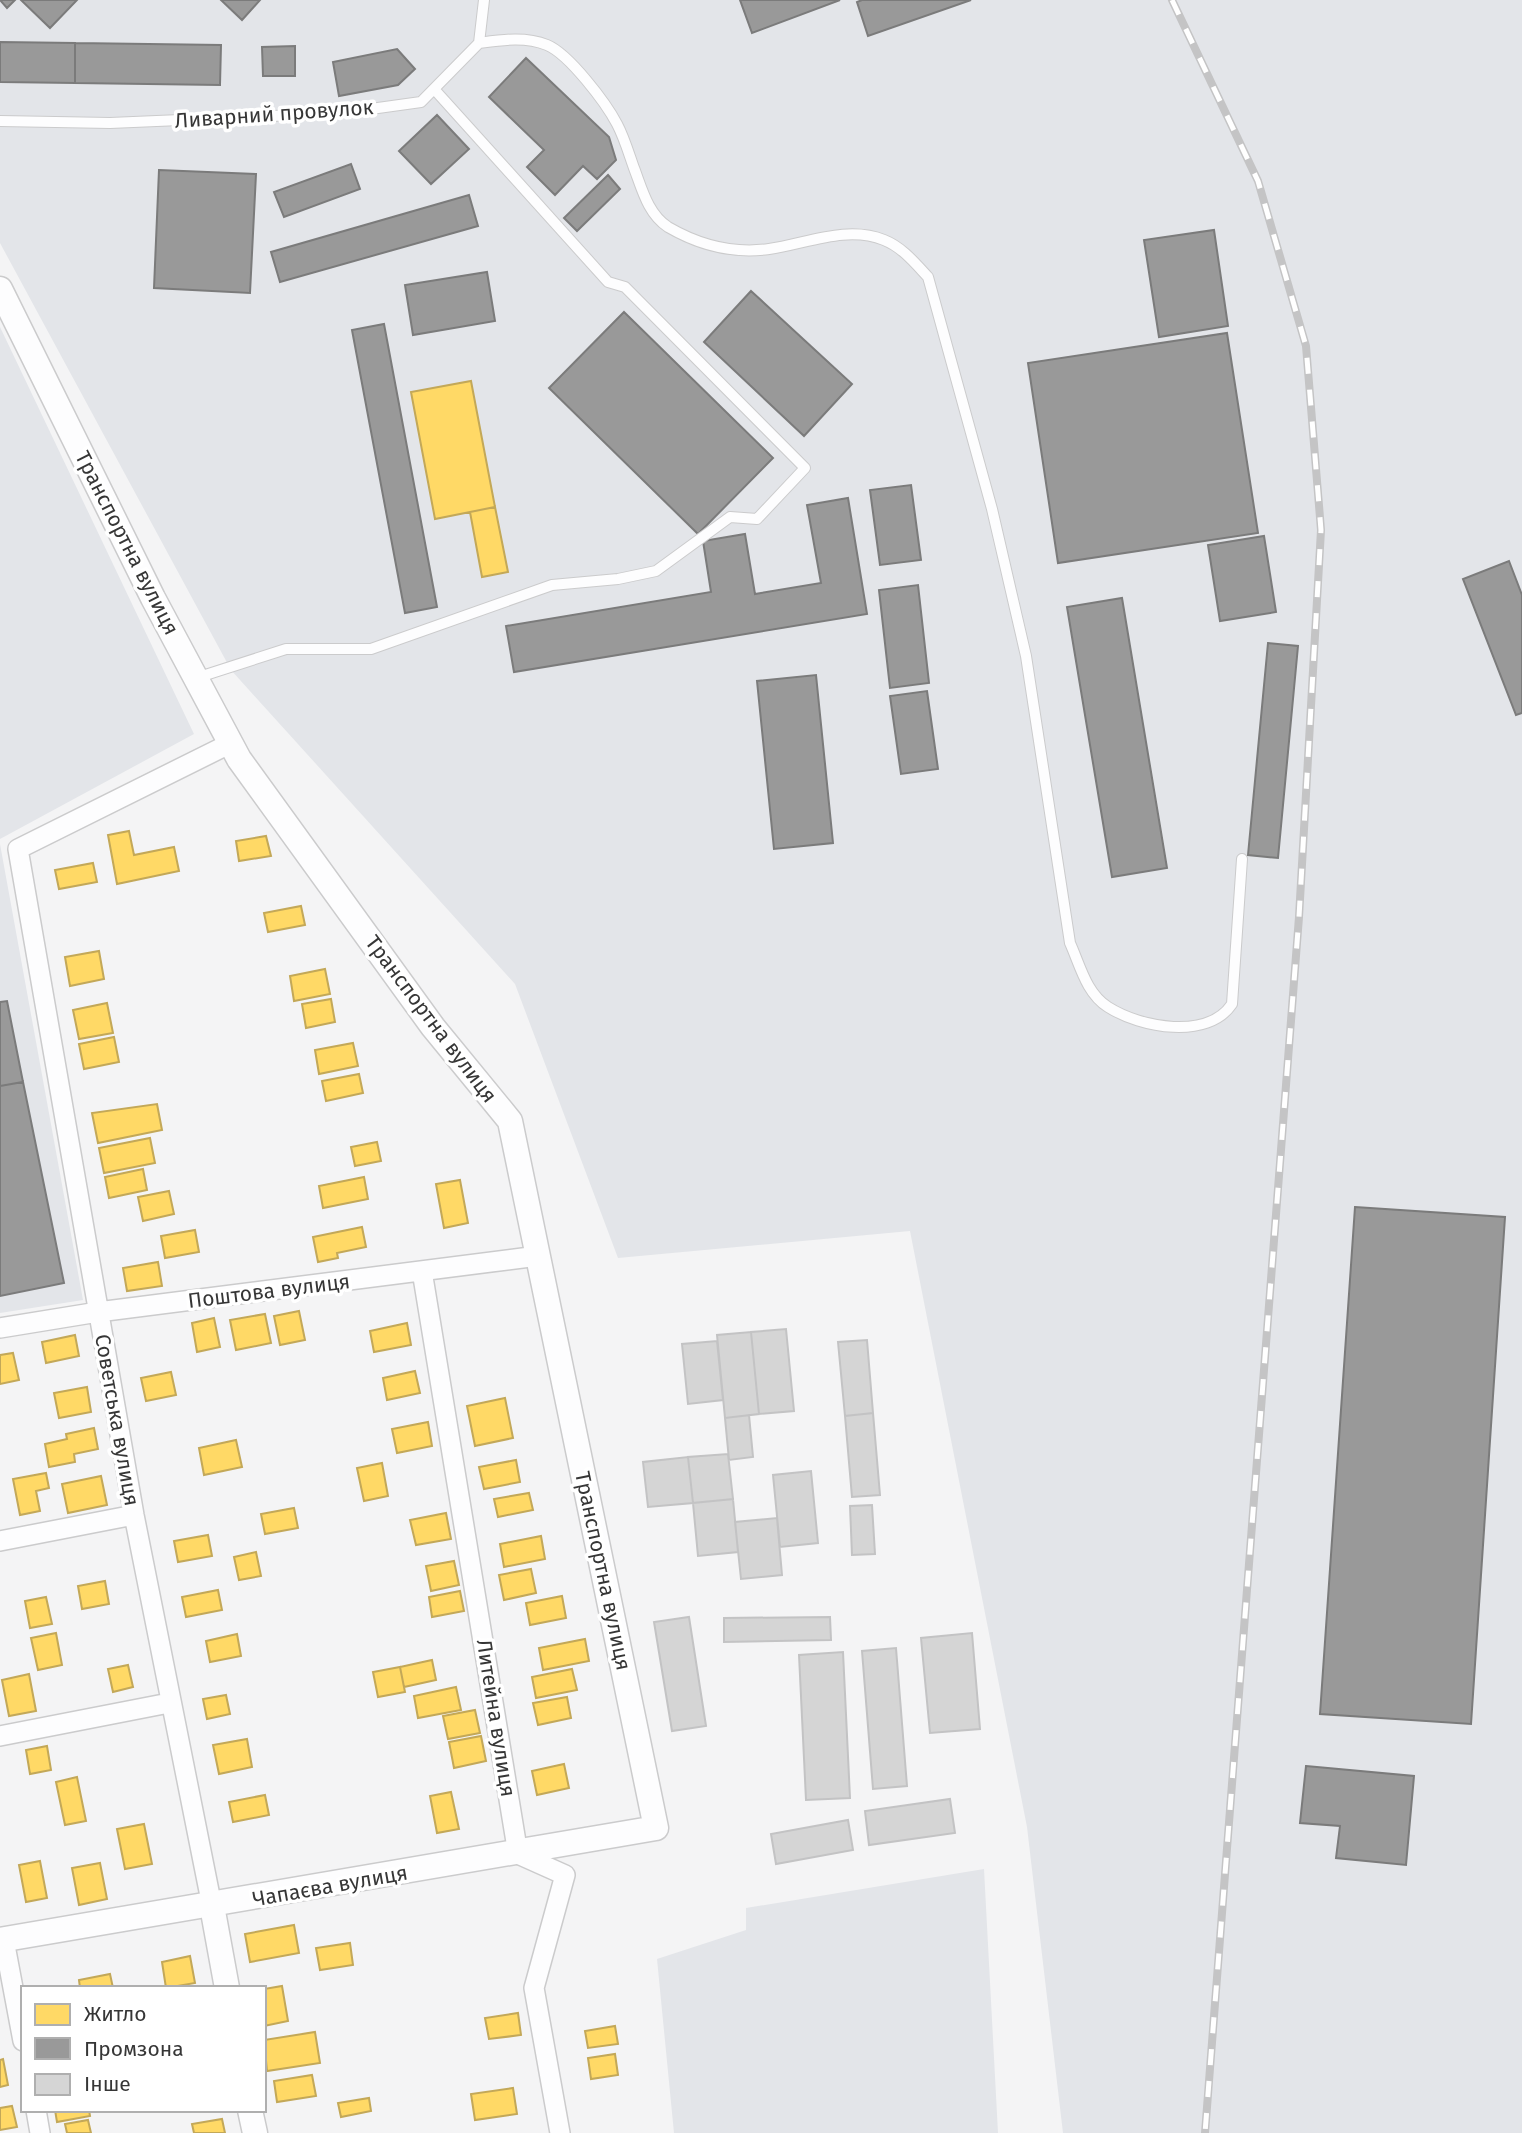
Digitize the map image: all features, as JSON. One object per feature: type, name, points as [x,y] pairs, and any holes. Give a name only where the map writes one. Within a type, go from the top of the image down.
[{"type":"street","name":"Транспортна вулиця","points":[[0,289],[153,598],[231,743],[433,1027],[510,1121],[656,1828]]},
{"type":"street","name":"Советська вулиця","points":[[227,1986],[134,1515],[18,849],[231,743]]},
{"type":"street","name":"Поштова вулиця","points":[[0,1328],[99,1312],[538,1255]]},
{"type":"street","name":"Литейна вулиця","points":[[422,1271],[518,1854]]},
{"type":"street","points":[[0,1541],[134,1515]]},
{"type":"street","points":[[0,1736],[169,1703]]},
{"type":"street","name":"Чапаєва вулиця","points":[[1,1941],[518,1854],[656,1828]]},
{"type":"street","points":[[518,1854],[565,1875],[534,1988],[560,2133]]},
{"type":"street","points":[[1,1941],[21,2032]]},
{"type":"street","points":[[36,2112],[40,2133]]},
{"type":"street","points":[[250,2112],[255,2133]]},
{"type":"lane","points":[[484,0],[479,43],[514,38],[548,45],[579,72],[617,124],[651,211],[665,225],[698,243],[733,251],[769,249],[811,239],[866,235],[886,240],[909,256],[928,277],[992,509],[1023,643],[1070,943],[1088,987],[1108,1007],[1150,1023],[1194,1029],[1224,1015],[1231,1004],[1242,859]]},
{"type":"lane","name":"Ливарний провулок","points":[[0,121],[110,123],[342,113],[421,102],[479,43]]},
{"type":"lane","points":[[196,678],[286,649],[371,649],[552,586],[618,579],[656,571],[730,517],[757,519],[805,468],[625,287],[608,282],[434,89]]},
{"type":"shaded area","points":[[0,0],[1522,0],[1522,2133],[1063,2133],[1027,1827],[910,1231],[618,1258],[515,984],[231,670],[0,243]]},
{"type":"shaded area","points":[[0,327],[194,734],[0,839]]},
{"type":"shaded area","points":[[0,844],[83,1300],[0,1313]]},
{"type":"shaded area","points":[[984,1869],[998,2133],[674,2133],[657,1959],[746,1930],[746,1908]]},
{"type":"building: Житло","points":[[471,381],[495,507],[435,519],[411,392]]},
{"type":"building: Житло","points":[[495,507],[508,572],[482,577],[470,512]]},
{"type":"building: Житло","points":[[129,831],[134,855],[174,847],[179,871],[117,884],[108,835]]},
{"type":"building: Житло","points":[[266,836],[271,856],[239,861],[236,841]]},
{"type":"building: Житло","points":[[93,863],[97,882],[59,889],[55,870]]},
{"type":"building: Житло","points":[[301,906],[305,925],[268,932],[264,913]]},
{"type":"building: Житло","points":[[99,951],[104,979],[70,986],[65,957]]},
{"type":"building: Житло","points":[[325,969],[330,994],[294,1001],[290,976]]},
{"type":"building: Житло","points":[[331,999],[335,1022],[306,1028],[302,1004]]},
{"type":"building: Житло","points":[[107,1003],[113,1033],[79,1039],[73,1010]]},
{"type":"building: Житло","points":[[114,1037],[119,1062],[84,1069],[79,1044]]},
{"type":"building: Житло","points":[[353,1043],[358,1066],[319,1074],[315,1050]]},
{"type":"building: Житло","points":[[359,1074],[363,1093],[326,1101],[322,1081]]},
{"type":"building: Житло","points":[[157,1104],[162,1130],[98,1143],[92,1113]]},
{"type":"building: Житло","points":[[150,1138],[155,1163],[104,1173],[99,1148]]},
{"type":"building: Житло","points":[[377,1142],[381,1161],[355,1166],[351,1147]]},
{"type":"building: Житло","points":[[143,1169],[147,1190],[109,1198],[105,1177]]},
{"type":"building: Житло","points":[[364,1177],[368,1199],[323,1208],[319,1186]]},
{"type":"building: Житло","points":[[460,1180],[468,1223],[444,1228],[436,1184]]},
{"type":"building: Житло","points":[[169,1191],[174,1214],[143,1221],[138,1197]]},
{"type":"building: Житло","points":[[362,1227],[366,1247],[337,1253],[338,1258],[318,1262],[313,1237]]},
{"type":"building: Житло","points":[[195,1230],[199,1252],[165,1258],[161,1236]]},
{"type":"building: Житло","points":[[158,1262],[162,1286],[127,1291],[123,1268]]},
{"type":"building: Житло","points":[[299,1311],[305,1340],[280,1345],[274,1316]]},
{"type":"building: Житло","points":[[265,1314],[271,1343],[236,1350],[230,1320]]},
{"type":"building: Житло","points":[[214,1318],[220,1347],[197,1352],[192,1323]]},
{"type":"building: Житло","points":[[407,1323],[411,1345],[374,1352],[370,1331]]},
{"type":"building: Житло","points":[[75,1335],[79,1356],[46,1363],[42,1342]]},
{"type":"building: Житло","points":[[13,1353],[19,1380],[0,1384],[0,1355]]},
{"type":"building: Житло","points":[[415,1371],[420,1393],[387,1400],[383,1378]]},
{"type":"building: Житло","points":[[171,1372],[176,1395],[146,1401],[141,1378]]},
{"type":"building: Житло","points":[[87,1387],[91,1412],[59,1418],[54,1393]]},
{"type":"building: Житло","points":[[505,1398],[513,1438],[475,1446],[467,1406]]},
{"type":"building: Житло","points":[[428,1422],[432,1446],[397,1453],[392,1429]]},
{"type":"building: Житло","points":[[94,1428],[98,1449],[74,1454],[75,1462],[49,1467],[45,1444],[67,1439],[66,1434]]},
{"type":"building: Житло","points":[[236,1440],[242,1467],[204,1475],[199,1448]]},
{"type":"building: Житло","points":[[516,1460],[520,1482],[484,1489],[479,1467]]},
{"type":"building: Житло","points":[[382,1463],[388,1496],[364,1501],[357,1468]]},
{"type":"building: Житло","points":[[46,1473],[49,1488],[36,1491],[40,1511],[20,1515],[13,1479]]},
{"type":"building: Житло","points":[[101,1476],[107,1505],[68,1513],[62,1484]]},
{"type":"building: Житло","points":[[529,1493],[533,1510],[498,1517],[494,1499]]},
{"type":"building: Житло","points":[[294,1508],[298,1528],[265,1534],[261,1514]]},
{"type":"building: Житло","points":[[446,1513],[451,1539],[416,1545],[410,1520]]},
{"type":"building: Житло","points":[[208,1535],[212,1556],[178,1562],[174,1541]]},
{"type":"building: Житло","points":[[541,1536],[545,1559],[504,1567],[500,1544]]},
{"type":"building: Житло","points":[[256,1552],[261,1576],[239,1580],[234,1557]]},
{"type":"building: Житло","points":[[454,1561],[459,1585],[431,1591],[426,1566]]},
{"type":"building: Житло","points":[[531,1569],[536,1593],[504,1600],[499,1575]]},
{"type":"building: Житло","points":[[105,1581],[109,1604],[82,1609],[78,1586]]},
{"type":"building: Житло","points":[[218,1590],[222,1610],[186,1617],[182,1597]]},
{"type":"building: Житло","points":[[460,1591],[464,1611],[432,1617],[429,1597]]},
{"type":"building: Житло","points":[[562,1596],[566,1618],[530,1625],[526,1603]]},
{"type":"building: Житло","points":[[46,1597],[52,1624],[30,1628],[25,1601]]},
{"type":"building: Житло","points":[[56,1633],[62,1665],[38,1670],[31,1638]]},
{"type":"building: Житло","points":[[237,1634],[241,1656],[210,1662],[206,1641]]},
{"type":"building: Житло","points":[[585,1639],[589,1661],[543,1670],[539,1648]]},
{"type":"building: Житло","points":[[432,1660],[436,1680],[404,1687],[400,1667]]},
{"type":"building: Житло","points":[[128,1665],[133,1687],[113,1692],[108,1669]]},
{"type":"building: Житло","points":[[400,1667],[405,1692],[378,1697],[373,1672]]},
{"type":"building: Житло","points":[[572,1669],[577,1690],[536,1698],[532,1677]]},
{"type":"building: Житло","points":[[29,1674],[36,1711],[9,1716],[2,1680]]},
{"type":"building: Житло","points":[[456,1687],[461,1710],[418,1718],[414,1696]]},
{"type":"building: Житло","points":[[226,1695],[230,1714],[207,1719],[203,1699]]},
{"type":"building: Житло","points":[[567,1697],[571,1718],[538,1725],[533,1703]]},
{"type":"building: Житло","points":[[475,1710],[480,1733],[448,1739],[443,1716]]},
{"type":"building: Житло","points":[[481,1736],[486,1761],[454,1768],[449,1742]]},
{"type":"building: Житло","points":[[247,1739],[252,1767],[219,1774],[213,1745]]},
{"type":"building: Житло","points":[[47,1746],[51,1770],[30,1774],[26,1750]]},
{"type":"building: Житло","points":[[564,1764],[569,1788],[537,1795],[532,1771]]},
{"type":"building: Житло","points":[[77,1777],[86,1821],[65,1825],[56,1782]]},
{"type":"building: Житло","points":[[451,1792],[459,1829],[437,1833],[430,1796]]},
{"type":"building: Житло","points":[[265,1795],[269,1815],[233,1822],[229,1802]]},
{"type":"building: Житло","points":[[144,1824],[152,1864],[125,1869],[117,1829]]},
{"type":"building: Житло","points":[[40,1861],[47,1898],[26,1902],[19,1865]]},
{"type":"building: Житло","points":[[100,1863],[107,1899],[79,1905],[72,1868]]},
{"type":"building: Житло","points":[[294,1925],[299,1953],[250,1962],[245,1934]]},
{"type":"building: Житло","points":[[350,1943],[353,1965],[320,1970],[316,1948]]},
{"type":"building: Житло","points":[[190,1956],[195,1983],[166,1986],[162,1962]]},
{"type":"building: Житло","points":[[110,1974],[113,1986],[80,1986],[79,1980]]},
{"type":"building: Житло","points":[[282,1986],[288,2021],[266,2026],[266,1989]]},
{"type":"building: Житло","points":[[518,2013],[521,2035],[489,2039],[485,2018]]},
{"type":"building: Житло","points":[[615,2026],[618,2044],[588,2048],[585,2031]]},
{"type":"building: Житло","points":[[315,2032],[320,2063],[267,2071],[266,2040]]},
{"type":"building: Житло","points":[[615,2054],[618,2075],[591,2079],[588,2058]]},
{"type":"building: Житло","points":[[3,2059],[8,2085],[0,2087],[0,2060]]},
{"type":"building: Житло","points":[[312,2075],[316,2096],[277,2102],[274,2081]]},
{"type":"building: Житло","points":[[513,2088],[517,2114],[475,2120],[471,2094]]},
{"type":"building: Житло","points":[[369,2098],[371,2111],[341,2117],[338,2103]]},
{"type":"building: Житло","points":[[12,2106],[17,2127],[0,2130],[0,2108]]},
{"type":"building: Житло","points":[[55,2112],[89,2112],[90,2116],[57,2122]]},
{"type":"building: Житло","points":[[222,2119],[225,2133],[194,2133],[192,2124]]},
{"type":"building: Житло","points":[[88,2120],[91,2133],[67,2133],[65,2124]]},
{"type":"building: Промзона","points":[[0,0],[15,0],[7,8]]},
{"type":"building: Промзона","points":[[21,0],[77,0],[50,28]]},
{"type":"building: Промзона","points":[[221,0],[260,0],[242,20]]},
{"type":"building: Промзона","points":[[740,0],[840,0],[752,33]]},
{"type":"building: Промзона","points":[[971,0],[868,36],[857,2]]},
{"type":"building: Промзона","points":[[0,42],[75,43],[75,83],[0,82]]},
{"type":"building: Промзона","points":[[75,43],[221,45],[220,85],[75,83]]},
{"type":"building: Промзона","points":[[295,46],[295,76],[263,76],[262,47]]},
{"type":"building: Промзона","points":[[397,49],[415,69],[398,85],[339,96],[333,62]]},
{"type":"building: Промзона","points":[[526,58],[609,137],[616,160],[597,179],[583,166],[555,195],[527,167],[544,150],[489,97]]},
{"type":"building: Промзона","points":[[437,115],[469,149],[431,184],[399,151]]},
{"type":"building: Промзона","points":[[351,164],[360,189],[284,217],[274,192]]},
{"type":"building: Промзона","points":[[159,170],[256,174],[250,293],[154,288]]},
{"type":"building: Промзона","points":[[608,175],[620,189],[577,231],[564,218]]},
{"type":"building: Промзона","points":[[469,195],[478,226],[280,282],[271,252]]},
{"type":"building: Промзона","points":[[1214,230],[1228,326],[1159,337],[1144,240]]},
{"type":"building: Промзона","points":[[487,272],[495,321],[413,335],[405,285]]},
{"type":"building: Промзона","points":[[751,291],[852,384],[804,436],[704,342]]},
{"type":"building: Промзона","points":[[624,312],[773,458],[698,534],[549,388]]},
{"type":"building: Промзона","points":[[384,324],[437,607],[405,613],[352,330]]},
{"type":"building: Промзона","points":[[1227,333],[1258,533],[1058,563],[1028,363]]},
{"type":"building: Промзона","points":[[911,485],[921,560],[880,565],[870,490]]},
{"type":"building: Промзона","points":[[848,498],[867,614],[514,672],[506,626],[711,592],[703,541],[745,534],[755,594],[821,583],[807,505]]},
{"type":"building: Промзона","points":[[1264,536],[1276,612],[1220,621],[1208,545]]},
{"type":"building: Промзона","points":[[1509,561],[1522,595],[1522,713],[1516,715],[1463,579]]},
{"type":"building: Промзона","points":[[918,585],[929,683],[890,688],[879,590]]},
{"type":"building: Промзона","points":[[1122,598],[1167,868],[1112,877],[1067,607]]},
{"type":"building: Промзона","points":[[1268,643],[1298,646],[1278,858],[1248,855]]},
{"type":"building: Промзона","points":[[816,675],[833,843],[774,849],[757,681]]},
{"type":"building: Промзона","points":[[927,691],[938,769],[901,774],[890,696]]},
{"type":"building: Промзона","points":[[7,1001],[23,1082],[0,1086],[0,1002]]},
{"type":"building: Промзона","points":[[23,1082],[64,1283],[0,1296],[0,1086]]},
{"type":"building: Промзона","points":[[1355,1207],[1505,1217],[1471,1724],[1320,1714]]},
{"type":"building: Промзона","points":[[1306,1766],[1414,1776],[1406,1865],[1336,1858],[1340,1826],[1300,1823]]},
{"type":"building: Інше","points":[[786,1329],[794,1411],[759,1414],[751,1332]]},
{"type":"building: Інше","points":[[751,1332],[759,1414],[725,1418],[717,1335]]},
{"type":"building: Інше","points":[[867,1340],[873,1413],[845,1416],[838,1342]]},
{"type":"building: Інше","points":[[717,1341],[723,1400],[688,1404],[682,1344]]},
{"type":"building: Інше","points":[[873,1413],[880,1495],[852,1497],[845,1416]]},
{"type":"building: Інше","points":[[749,1415],[753,1457],[729,1460],[725,1418]]},
{"type":"building: Інше","points":[[728,1454],[733,1499],[693,1503],[688,1457]]},
{"type":"building: Інше","points":[[688,1457],[693,1503],[648,1507],[643,1462]]},
{"type":"building: Інше","points":[[811,1471],[818,1543],[780,1547],[773,1475]]},
{"type":"building: Інше","points":[[733,1499],[738,1552],[698,1556],[693,1503]]},
{"type":"building: Інше","points":[[872,1505],[875,1554],[852,1555],[850,1506]]},
{"type":"building: Інше","points":[[777,1518],[782,1575],[741,1579],[735,1522]]},
{"type":"building: Інше","points":[[689,1617],[706,1726],[672,1731],[654,1622]]},
{"type":"building: Інше","points":[[830,1617],[831,1640],[724,1642],[724,1618]]},
{"type":"building: Інше","points":[[972,1633],[980,1729],[930,1733],[921,1638]]},
{"type":"building: Інше","points":[[896,1648],[907,1786],[873,1789],[862,1651]]},
{"type":"building: Інше","points":[[843,1652],[850,1798],[806,1800],[799,1655]]},
{"type":"building: Інше","points":[[950,1799],[955,1833],[869,1845],[865,1811]]},
{"type":"building: Інше","points":[[848,1820],[853,1850],[776,1864],[771,1834]]},
{"type":"railway","points":[[1172,0],[1258,181],[1306,346],[1321,530],[1299,917],[1205,2133]]}]
